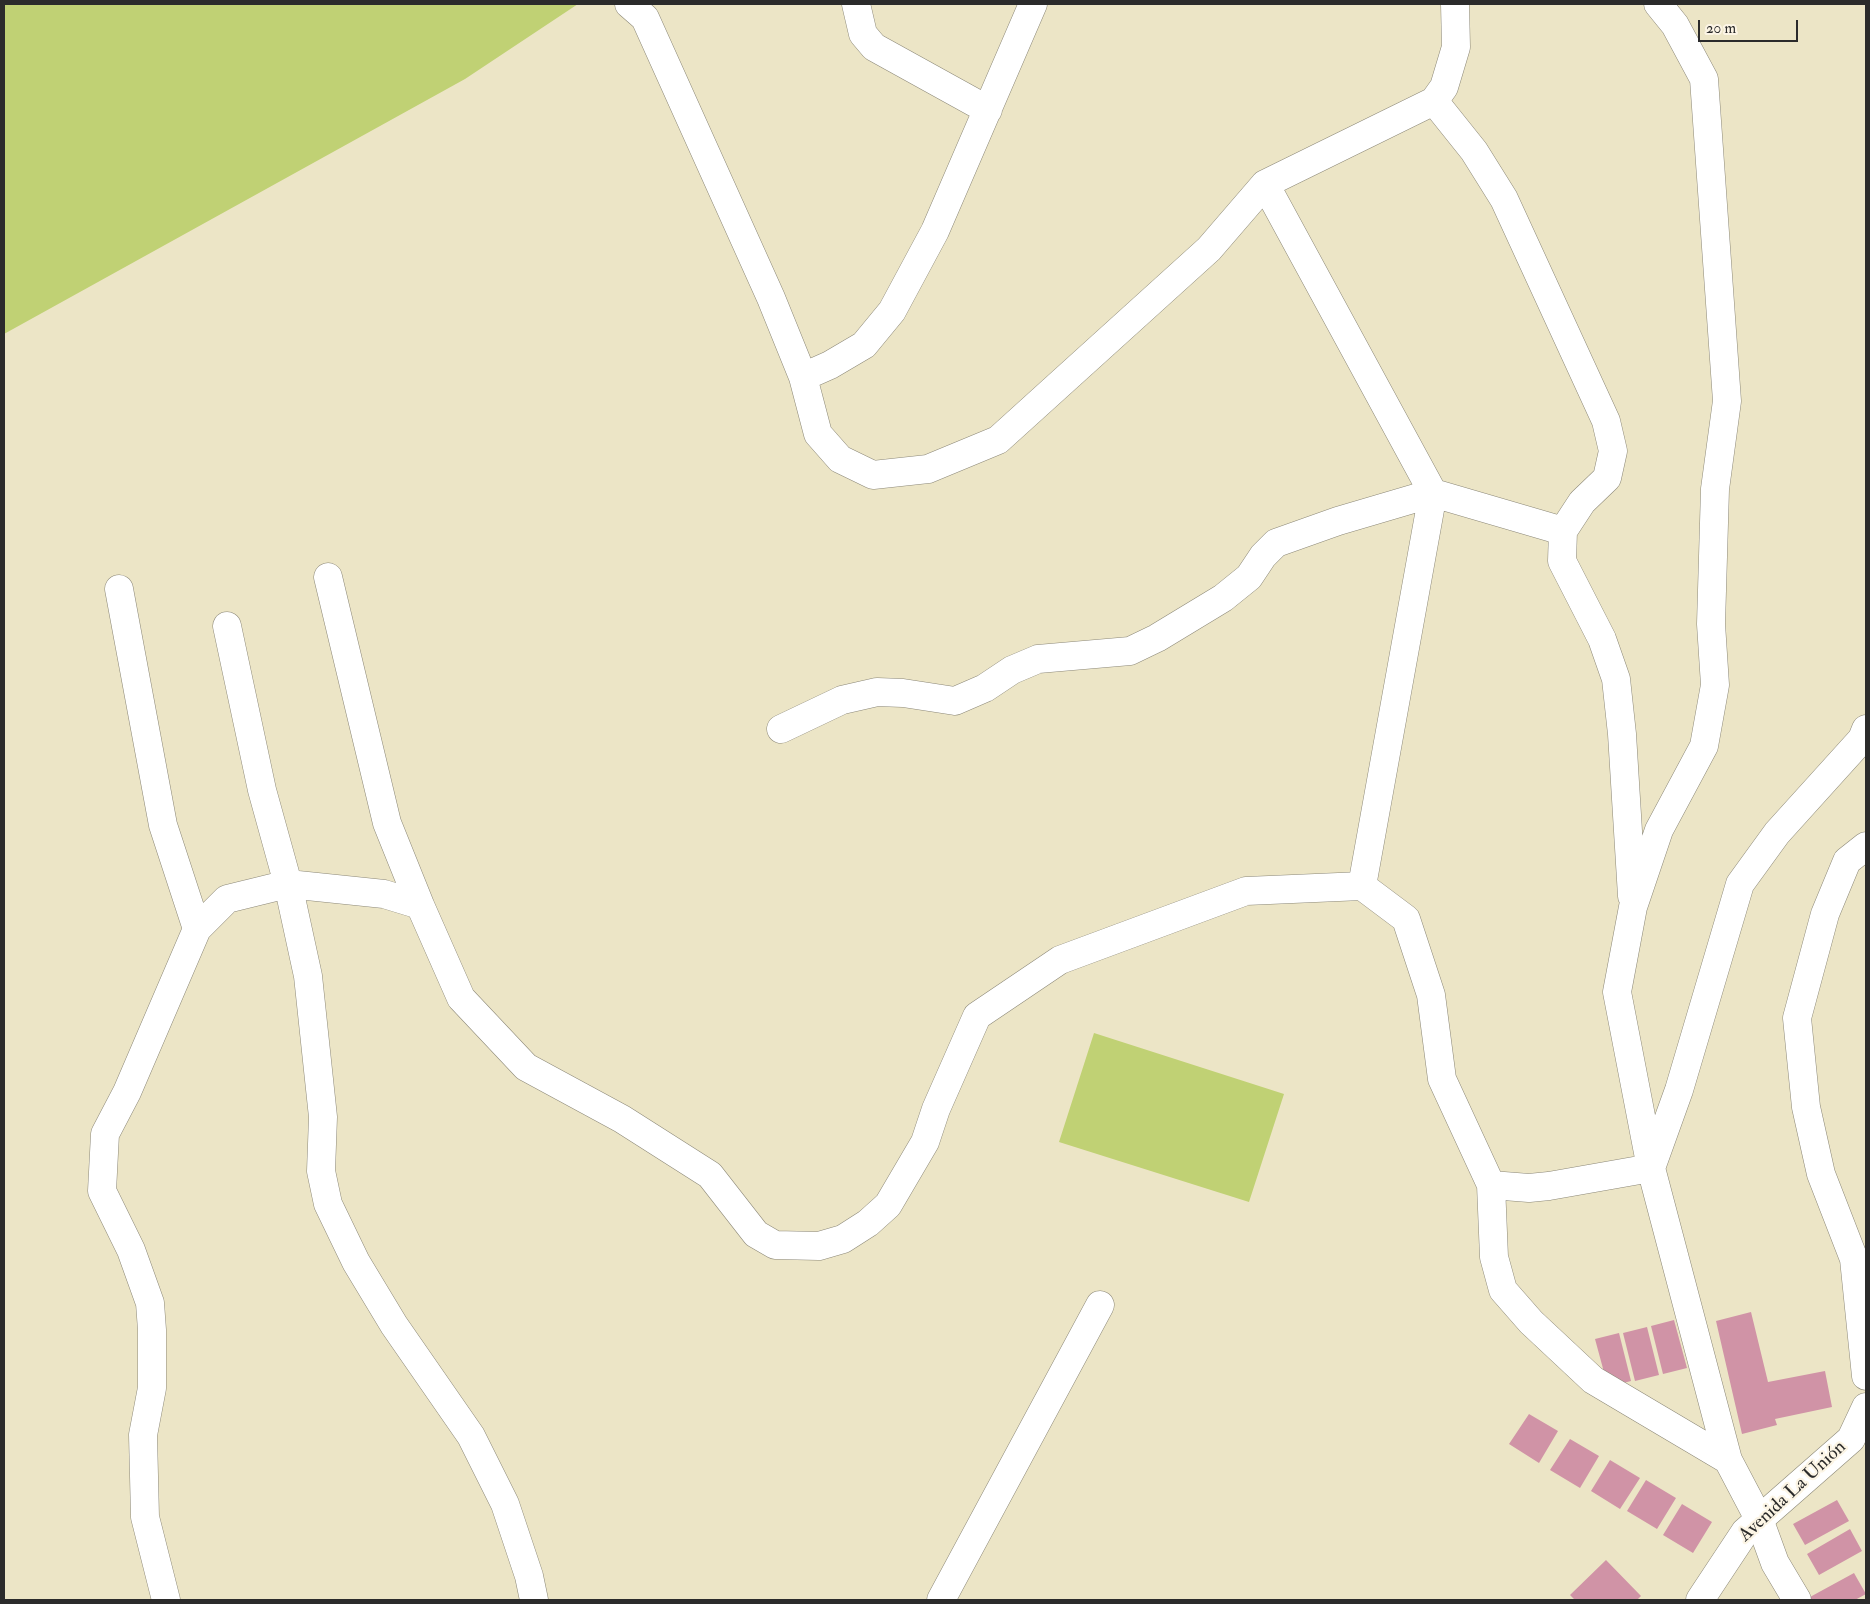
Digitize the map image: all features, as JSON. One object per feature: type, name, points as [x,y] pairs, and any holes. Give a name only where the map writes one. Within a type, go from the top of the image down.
[{"type":"street","points":[[629,4],[645,18],[771,298],[804,377],[818,434],[840,459],[873,475],[928,469],[998,440],[1209,250],[1265,184],[1434,101],[1444,87],[1456,47],[1455,4]]},
{"type":"street","points":[[856,4],[863,34],[874,47],[988,110]]},
{"type":"street","points":[[804,377],[830,365],[864,345],[892,311],[935,230],[1033,4]]},
{"type":"street","points":[[1658,4],[1675,25],[1704,79],[1727,401],[1715,489],[1711,624],[1715,685],[1704,746],[1659,830],[1633,908],[1617,992],[1651,1168],[1728,1460],[1759,1519],[1775,1563],[1797,1600]]},
{"type":"street","points":[[1434,101],[1474,151],[1504,199],[1606,421],[1613,451],[1607,478],[1582,502],[1562,531],[1562,562],[1602,639],[1616,679],[1622,734],[1633,908]]},
{"type":"street","points":[[1265,184],[1433,493],[1362,886]]},
{"type":"street","points":[[780,730],[842,700],[850,698],[877,692],[903,693],[954,700],[985,688],[1012,670],[1038,659],[1130,651],[1157,638],[1223,598],[1250,576],[1263,556],[1276,543],[1433,493],[1562,531]]},
{"type":"street","points":[[328,577],[387,824],[461,998],[526,1066],[622,1119],[710,1175],[756,1234],[775,1245],[819,1246],[843,1239],[868,1223],[888,1205],[925,1142],[936,1109],[977,1016],[1060,960],[1246,891],[1362,886],[1406,919],[1431,995],[1442,1079],[1491,1185],[1494,1257],[1503,1290],[1531,1322],[1593,1380],[1728,1460]]},
{"type":"street","points":[[119,589],[163,825],[197,929]]},
{"type":"street","points":[[227,626],[262,790],[288,884],[308,976],[323,1117],[321,1170],[328,1204],[356,1262],[394,1325],[471,1436],[505,1504],[529,1576],[534,1600]]},
{"type":"street","points":[[1651,1168],[1679,1090],[1740,884],[1777,834],[1862,740],[1866,729]]},
{"type":"street","points":[[1866,846],[1847,861],[1825,914],[1797,1018],[1806,1107],[1821,1174],[1854,1259],[1866,1376]]},
{"type":"street","points":[[166,1600],[145,1517],[143,1435],[152,1388],[150,1304],[132,1250],[102,1191],[105,1134],[126,1092],[197,929],[227,898],[288,884],[384,894],[420,905]]},
{"type":"street","points":[[1491,1185],[1529,1188],[1549,1186],[1651,1168]]},
{"type":"street","points":[[941,1600],[1100,1305]]},
{"type":"street","name":"Avenida La Unión","points":[[1700,1600],[1745,1532],[1852,1439],[1866,1407]]},
{"type":"green space","points":[[4,4],[578,4],[465,79],[4,334]]},
{"type":"green space","points":[[1094,1033],[1284,1094],[1249,1202],[1059,1142]]},
{"type":"building","points":[[1751,1312],[1768,1382],[1825,1371],[1832,1407],[1775,1419],[1777,1425],[1742,1434],[1716,1321]]},
{"type":"building","points":[[1674,1320],[1687,1368],[1663,1374],[1651,1326]]},
{"type":"building","points":[[1647,1327],[1659,1375],[1635,1381],[1623,1333]]},
{"type":"building","points":[[1619,1333],[1631,1381],[1608,1387],[1595,1339]]},
{"type":"building","points":[[1529,1414],[1558,1431],[1539,1463],[1509,1444]]},
{"type":"building","points":[[1570,1439],[1599,1456],[1580,1488],[1550,1470]]},
{"type":"building","points":[[1610,1460],[1640,1478],[1620,1509],[1591,1491]]},
{"type":"building","points":[[1646,1480],[1676,1498],[1657,1529],[1627,1511]]},
{"type":"building","points":[[1837,1500],[1849,1521],[1805,1545],[1793,1524]]},
{"type":"building","points":[[1682,1504],[1712,1522],[1693,1553],[1663,1535]]},
{"type":"building","points":[[1850,1529],[1862,1551],[1819,1575],[1807,1554]]},
{"type":"building","points":[[1606,1560],[1641,1596],[1637,1600],[1575,1600],[1570,1595]]},
{"type":"building","points":[[1854,1573],[1866,1594],[1855,1600],[1812,1600],[1810,1597]]}]
